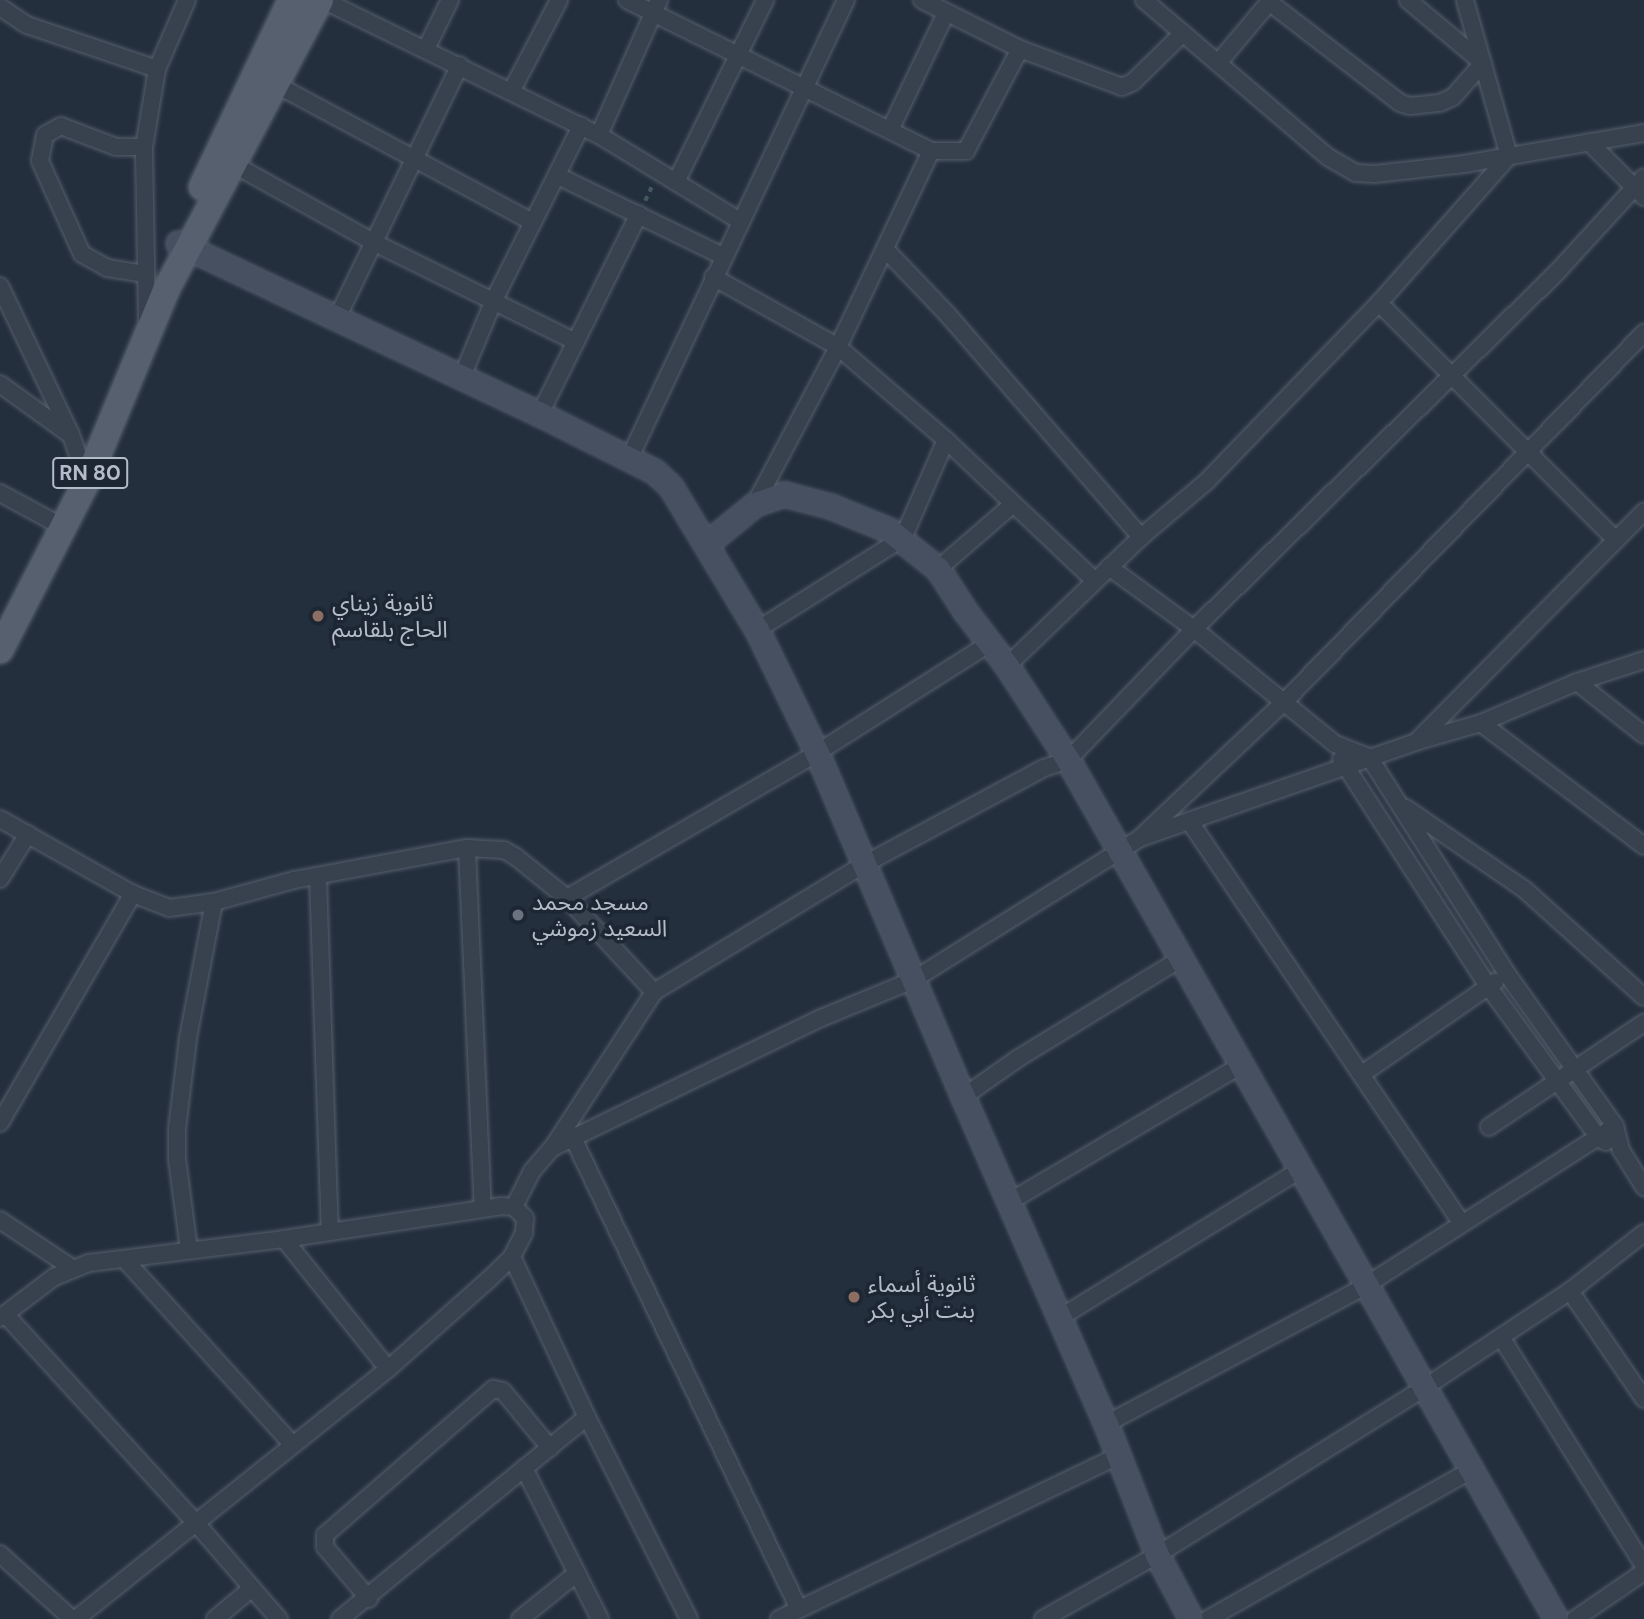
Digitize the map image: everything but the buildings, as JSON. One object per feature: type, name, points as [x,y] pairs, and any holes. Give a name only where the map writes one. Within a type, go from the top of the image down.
[{"type":"main road","name":"RN 80","points":[[184,246],[291,0]]},
{"type":"main road","name":"RN 80","points":[[2,641],[87,481],[148,338],[156,282],[184,246],[233,164],[321,0]]},
{"type":"main road","points":[[184,246],[629,458],[654,471],[671,487],[757,630],[817,753],[962,1097],[1061,1317],[1157,1555],[1191,1619]]},
{"type":"main road","points":[[706,544],[755,504],[784,494],[800,496],[861,518],[903,538],[938,569],[1007,666],[1068,760],[1556,1619]]},
{"type":"street","points":[[144,147],[116,147],[61,126],[45,135],[40,161],[82,254],[107,268],[156,282],[144,147],[157,69],[187,0]]},
{"type":"street","points":[[321,0],[426,48],[599,135],[740,221]]},
{"type":"street","points":[[426,48],[450,0]]},
{"type":"street","points":[[512,90],[559,0]]},
{"type":"street","points":[[627,0],[656,7],[737,55],[931,151],[960,152],[973,143],[1020,49]]},
{"type":"street","points":[[676,182],[765,0]]},
{"type":"street","points":[[629,458],[846,0]]},
{"type":"street","points":[[1144,0],[1328,157],[1356,173],[1388,173],[1644,133]]},
{"type":"street","points":[[1408,0],[1483,63]]},
{"type":"street","points":[[1465,0],[1509,156]]},
{"type":"street","points":[[1217,63],[1270,1],[1388,96],[1410,106],[1440,103],[1453,97],[1483,63]]},
{"type":"street","points":[[890,130],[936,5],[1020,49],[1122,87],[1133,82],[1183,33]]},
{"type":"street","points":[[0,7],[27,24],[157,69]]},
{"type":"street","points":[[599,135],[656,7]]},
{"type":"street","points":[[337,318],[460,65]]},
{"type":"street","points":[[275,84],[413,161],[532,222]]},
{"type":"street","points":[[461,379],[494,300],[581,126]]},
{"type":"street","points":[[513,1207],[532,1171],[552,1148],[654,992],[863,865],[1044,768],[1068,760],[1194,629],[1641,187],[1589,142]]},
{"type":"street","points":[[755,504],[838,347],[931,151]]},
{"type":"street","points":[[1007,666],[1141,537],[1207,481],[1379,303],[1509,156]]},
{"type":"street","points":[[233,164],[373,242],[576,342]]},
{"type":"street","points":[[558,176],[723,256]]},
{"type":"street","points":[[540,414],[639,214]]},
{"type":"street","points":[[885,249],[948,315],[1141,537]]},
{"type":"street","points":[[713,277],[838,347],[946,440],[1095,581]]},
{"type":"street","points":[[0,286],[71,435],[87,481]]},
{"type":"street","points":[[1379,303],[1616,540]]},
{"type":"street","points":[[552,1148],[821,1018],[913,980],[1140,838],[1284,702],[1644,333]]},
{"type":"street","points":[[0,384],[71,435]]},
{"type":"street","points":[[757,630],[903,538],[946,440]]},
{"type":"street","points":[[0,493],[63,527]]},
{"type":"street","points":[[938,569],[1013,505]]},
{"type":"street","points":[[1418,740],[1644,512]]},
{"type":"street","points":[[1109,567],[1194,629],[1335,744],[1369,758],[1507,974],[1615,1126],[1621,1150],[1644,1187]]},
{"type":"street","points":[[567,898],[817,753],[990,643]]},
{"type":"street","points":[[1140,838],[1418,740],[1481,723],[1577,682],[1644,660]]},
{"type":"street","points":[[1577,682],[1644,735]]},
{"type":"street","points":[[1481,723],[1644,846]]},
{"type":"street","points":[[1335,744],[1345,767],[1488,986],[1599,1138],[1621,1150]]},
{"type":"street","points":[[1398,802],[1524,889],[1644,998]]},
{"type":"street","points":[[0,819],[133,894],[169,908],[214,902],[317,876],[467,848],[504,850],[531,866],[567,898],[654,992]]},
{"type":"street","points":[[1190,822],[1461,1223]]},
{"type":"street","points":[[0,880],[28,834]]},
{"type":"street","points":[[467,848],[483,1208]]},
{"type":"street","points":[[317,876],[330,1230]]},
{"type":"street","points":[[0,1123],[133,894]]},
{"type":"street","points":[[189,1250],[177,1129],[188,1038],[214,902]]},
{"type":"street","points":[[962,1097],[1180,959]]},
{"type":"street","points":[[1362,1074],[1507,974]]},
{"type":"street","points":[[1489,1127],[1644,1023]]},
{"type":"street","points":[[1009,1202],[1243,1064]]},
{"type":"street","points":[[1106,1424],[1365,1286],[1615,1126]]},
{"type":"street","points":[[573,1138],[799,1609]]},
{"type":"street","points":[[1061,1317],[1302,1169]]},
{"type":"street","points":[[0,1554],[74,1619],[196,1523],[388,1368],[512,1257],[526,1224],[521,1213],[513,1207],[483,1208],[284,1239],[89,1263],[54,1277],[3,1316],[196,1523],[279,1619]]},
{"type":"street","points":[[0,1220],[72,1268]]},
{"type":"street","points":[[1043,1619],[1157,1555],[1424,1388],[1570,1291],[1644,1233]]},
{"type":"street","points":[[284,1239],[388,1368]]},
{"type":"street","points":[[512,1257],[587,1417],[689,1619]]},
{"type":"street","points":[[124,1260],[292,1444]]},
{"type":"street","points":[[1570,1291],[1644,1399]]},
{"type":"street","points":[[1501,1337],[1644,1566]]},
{"type":"street","points":[[369,1599],[325,1547],[325,1535],[493,1389],[503,1391],[550,1448]]},
{"type":"street","points":[[340,1619],[369,1599],[587,1417]]},
{"type":"street","points":[[779,1619],[1118,1456]]},
{"type":"street","points":[[524,1468],[600,1619]]},
{"type":"street","points":[[1208,1619],[1471,1470]]},
{"type":"street","points":[[1574,1619],[1644,1572]]},
{"type":"street","points":[[520,1619],[577,1573]]},
{"type":"street","points":[[215,1619],[252,1588]]},
{"type":"path","points":[[639,214],[654,182],[676,182]]},
{"type":"place","name":"ثانوية زيناي الحاج بلقاسم","points":[[318,616]]},
{"type":"place","name":"مسجد محمد السعيد زموشي","points":[[518,915]]},
{"type":"place","name":"ثانوية أسماء بنت أبي بكر","points":[[854,1297]]}]
